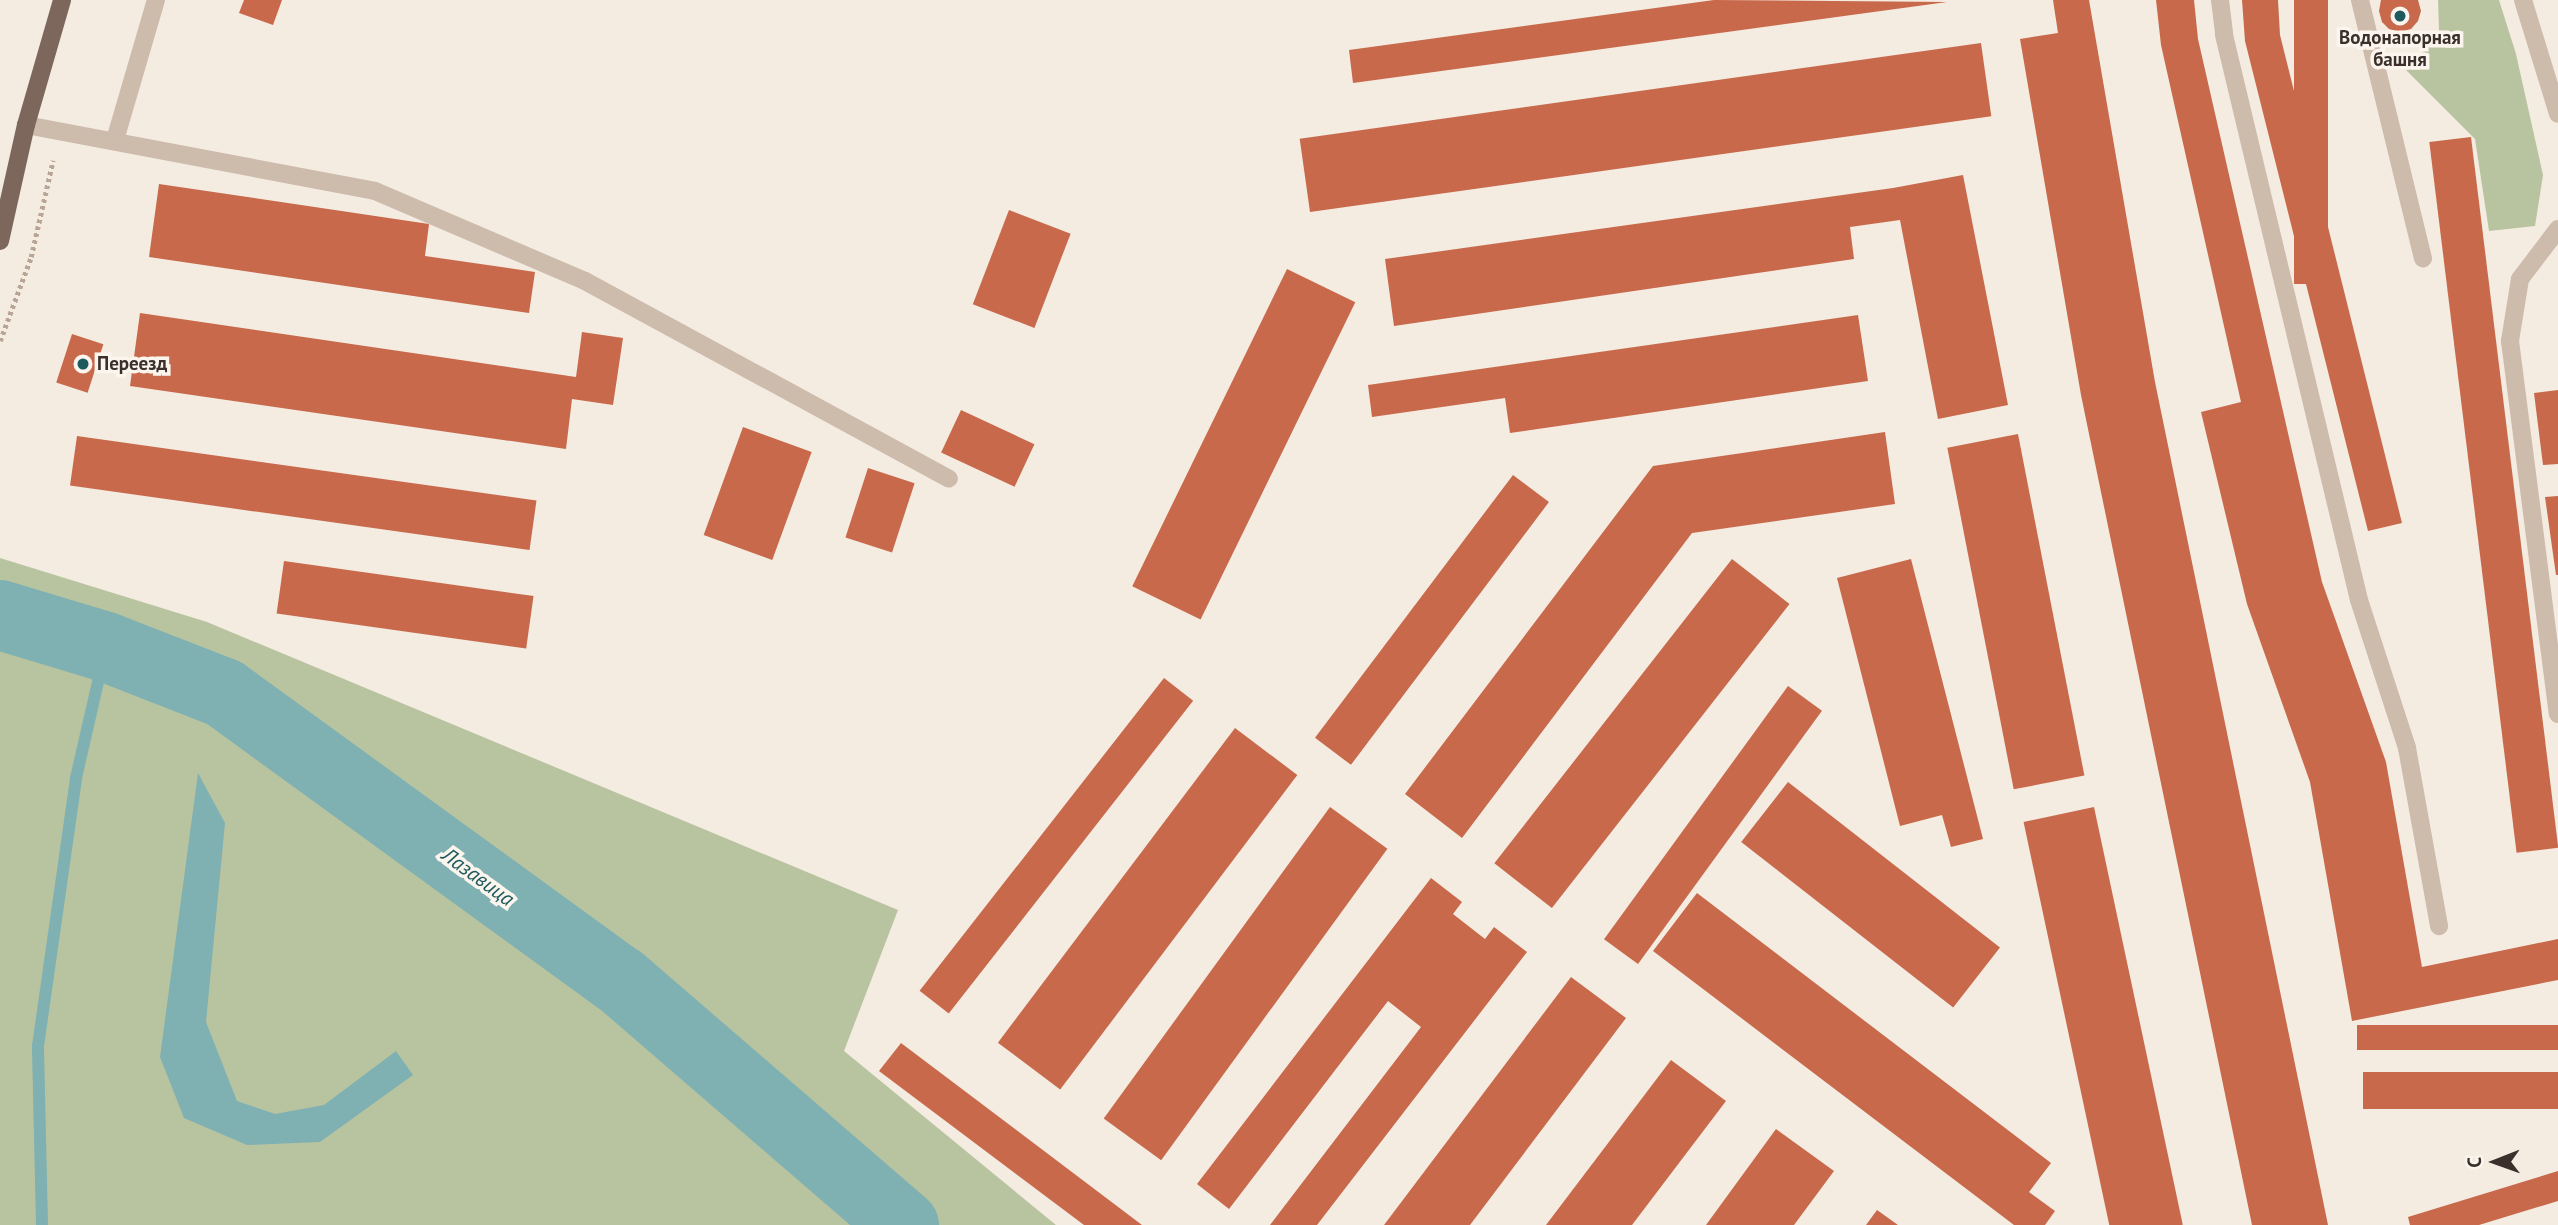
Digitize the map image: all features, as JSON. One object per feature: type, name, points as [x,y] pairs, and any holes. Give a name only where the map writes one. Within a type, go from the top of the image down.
[{"type":"main road","points":[[0,241],[26,125],[62,0]]},
{"type":"street","points":[[115,140],[156,0]]},
{"type":"street","points":[[2220,0],[2224,35],[2359,600],[2407,748],[2439,926]]},
{"type":"street","points":[[2360,0],[2423,258]]},
{"type":"street","points":[[2523,0],[2558,114]]},
{"type":"street","points":[[26,125],[375,191],[584,282],[949,479]]},
{"type":"street","points":[[2558,229],[2520,279],[2510,341],[2558,714]]},
{"type":"green space","points":[[2438,0],[2499,0],[2516,54],[2543,175],[2535,226],[2489,231],[2475,139],[2402,66],[2421,55],[2439,30]]},
{"type":"green space","points":[[0,558],[207,622],[898,910],[844,1051],[1056,1225],[0,1225]]},
{"type":"water","points":[[198,773],[225,823],[206,1022],[237,1101],[275,1114],[324,1105],[396,1051],[413,1075],[320,1142],[247,1145],[184,1118],[160,1057]]},
{"type":"building","points":[[244,0],[282,0],[273,25],[239,13]]},
{"type":"building","points":[[1714,0],[1947,2],[1353,83],[1349,50]]},
{"type":"building","points":[[2053,0],[2089,0],[2155,382],[2328,1225],[2252,1225],[2081,395],[2020,39],[2058,33]]},
{"type":"building","points":[[2156,0],[2194,0],[2198,39],[2322,582],[2386,762],[2422,967],[2558,939],[2558,980],[2352,1021],[2310,782],[2247,604],[2201,412],[2241,402],[2161,45]]},
{"type":"building","points":[[2242,0],[2278,0],[2280,35],[2402,523],[2368,531],[2245,41]]},
{"type":"building","points":[[2294,0],[2328,0],[2328,284],[2294,284]]},
{"type":"building","name":"Водонапорная башня","points":[[2381,0],[2418,0],[2421,11],[2418,21],[2411,29],[2400,32],[2389,29],[2382,22],[2379,11]]},
{"type":"building","points":[[1981,43],[1991,116],[1310,212],[1300,139]]},
{"type":"building","points":[[2471,137],[2558,846],[2558,848],[2517,853],[2429,142]]},
{"type":"building","points":[[1963,175],[2008,405],[1938,419],[1900,220],[1850,227],[1854,259],[1394,326],[1385,259],[1893,188]]},
{"type":"building","points":[[159,184],[429,224],[425,256],[535,272],[529,313],[149,257]]},
{"type":"building","points":[[1009,210],[1071,234],[1034,328],[973,304]]},
{"type":"building","points":[[1287,269],[1355,302],[1201,620],[1132,586]]},
{"type":"building","points":[[140,313],[576,377],[582,332],[623,338],[613,405],[572,399],[566,449],[130,386]]},
{"type":"building","points":[[1858,315],[1868,381],[1510,433],[1505,398],[1372,417],[1368,385]]},
{"type":"building","points":[[72,334],[103,344],[88,393],[56,383]]},
{"type":"building","points":[[2558,390],[2558,464],[2543,465],[2534,393]]},
{"type":"building","points":[[961,410],[1034,444],[1015,487],[941,453]]},
{"type":"building","points":[[743,427],[812,452],[772,560],[704,535]]},
{"type":"building","points":[[1885,432],[1895,504],[1692,533],[1462,838],[1405,794],[1653,466]]},
{"type":"building","points":[[2018,434],[2084,776],[2014,789],[1947,448]]},
{"type":"building","points":[[77,436],[536,501],[530,550],[70,486]]},
{"type":"building","points":[[868,468],[915,483],[892,553],[845,537]]},
{"type":"building","points":[[1513,475],[1549,502],[1351,765],[1315,738]]},
{"type":"building","points":[[2558,496],[2558,575],[2556,575],[2545,497]]},
{"type":"building","points":[[1732,559],[1790,604],[1552,908],[1494,863]]},
{"type":"building","points":[[1911,559],[1983,839],[1951,847],[1942,815],[1900,826],[1837,578]]},
{"type":"building","points":[[284,561],[534,596],[526,649],[277,613]]},
{"type":"building","points":[[1164,678],[1193,701],[949,1014],[920,991]]},
{"type":"building","points":[[1788,686],[1822,711],[1638,964],[1604,939]]},
{"type":"building","points":[[1235,728],[1297,775],[1060,1090],[998,1043]]},
{"type":"building","points":[[1788,782],[2000,948],[1953,1008],[1741,842]]},
{"type":"building","points":[[1330,807],[1387,849],[1161,1160],[1104,1118]]},
{"type":"building","points":[[2094,807],[2183,1225],[2109,1225],[2024,822]]},
{"type":"building","points":[[1431,878],[1462,902],[1453,914],[1485,939],[1494,927],[1527,952],[1317,1225],[1270,1225],[1421,1027],[1388,1001],[1229,1209],[1197,1184]]},
{"type":"building","points":[[1697,893],[2051,1163],[2029,1192],[2055,1211],[2045,1225],[2014,1225],[1653,951]]},
{"type":"building","points":[[1571,977],[1626,1018],[1470,1225],[1384,1225]]},
{"type":"building","points":[[2357,1025],[2558,1025],[2558,1050],[2357,1050]]},
{"type":"building","points":[[901,1043],[1142,1225],[1084,1225],[879,1071]]},
{"type":"building","points":[[1671,1060],[1726,1101],[1632,1225],[1546,1225]]},
{"type":"building","points":[[2363,1072],[2558,1072],[2558,1109],[2363,1109]]},
{"type":"building","points":[[1776,1129],[1834,1171],[1794,1225],[1706,1225]]},
{"type":"building","points":[[2558,1171],[2558,1201],[2479,1225],[2410,1225],[2408,1217]]},
{"type":"building","points":[[1877,1210],[1898,1225],[1866,1225]]},
{"type":"waterway","name":"Лазавица","points":[[0,615],[106,647],[224,693],[621,981],[904,1225]]},
{"type":"waterway","points":[[42,1225],[38,1046],[76,778],[106,647]]},
{"type":"place","name":"Водонапорная башня","points":[[2400,16]]},
{"type":"place","name":"Переезд","points":[[83,364]]}]
